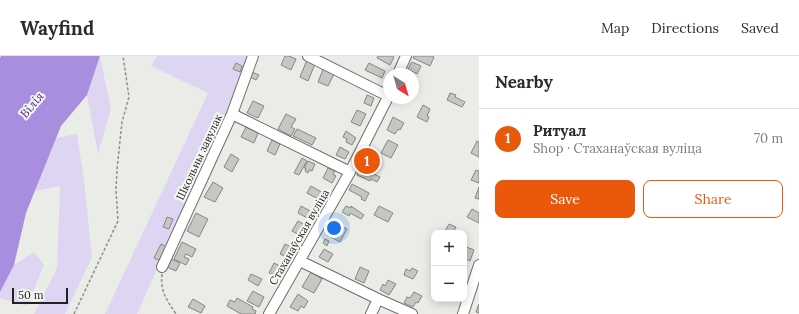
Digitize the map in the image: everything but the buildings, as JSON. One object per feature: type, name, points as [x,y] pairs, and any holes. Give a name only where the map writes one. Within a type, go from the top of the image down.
[{"type":"street","name":"Школьны завулак","points":[[162,266],[232,114],[254,56]]},
{"type":"street","name":"Стаханаўская вуліца","points":[[308,56],[383,93]]},
{"type":"street","points":[[401,68],[406,56]]},
{"type":"street","name":"Стаханаўская вуліца","points":[[269,314],[350,172],[384,104]]},
{"type":"street","points":[[232,114],[350,172]]},
{"type":"street","points":[[300,261],[412,314]]},
{"type":"street","points":[[463,314],[479,265]]},
{"type":"street","points":[[371,314],[378,299]]},
{"type":"path","points":[[74,314],[118,221],[116,190],[117,169],[122,122],[130,97],[123,56]]},
{"type":"path","points":[[162,266],[161,284],[166,299],[176,314]]},
{"type":"shaded area","points":[[157,56],[249,56],[228,111],[137,314],[105,314],[208,93],[151,66]]},
{"type":"shaded area","points":[[100,57],[111,109],[98,154],[87,95]]},
{"type":"shaded area","points":[[77,134],[84,180],[92,257],[65,314],[34,314],[57,268],[60,186],[35,191],[56,138]]},
{"type":"shaded area","points":[[34,252],[44,265],[27,306],[0,298],[0,292],[14,265]]},
{"type":"water","name":"Вілія","points":[[1,56],[100,56],[87,95],[61,126],[26,213],[14,265],[0,292],[0,58]]},
{"type":"place","name":"Ритуал","points":[[367,161]]}]
